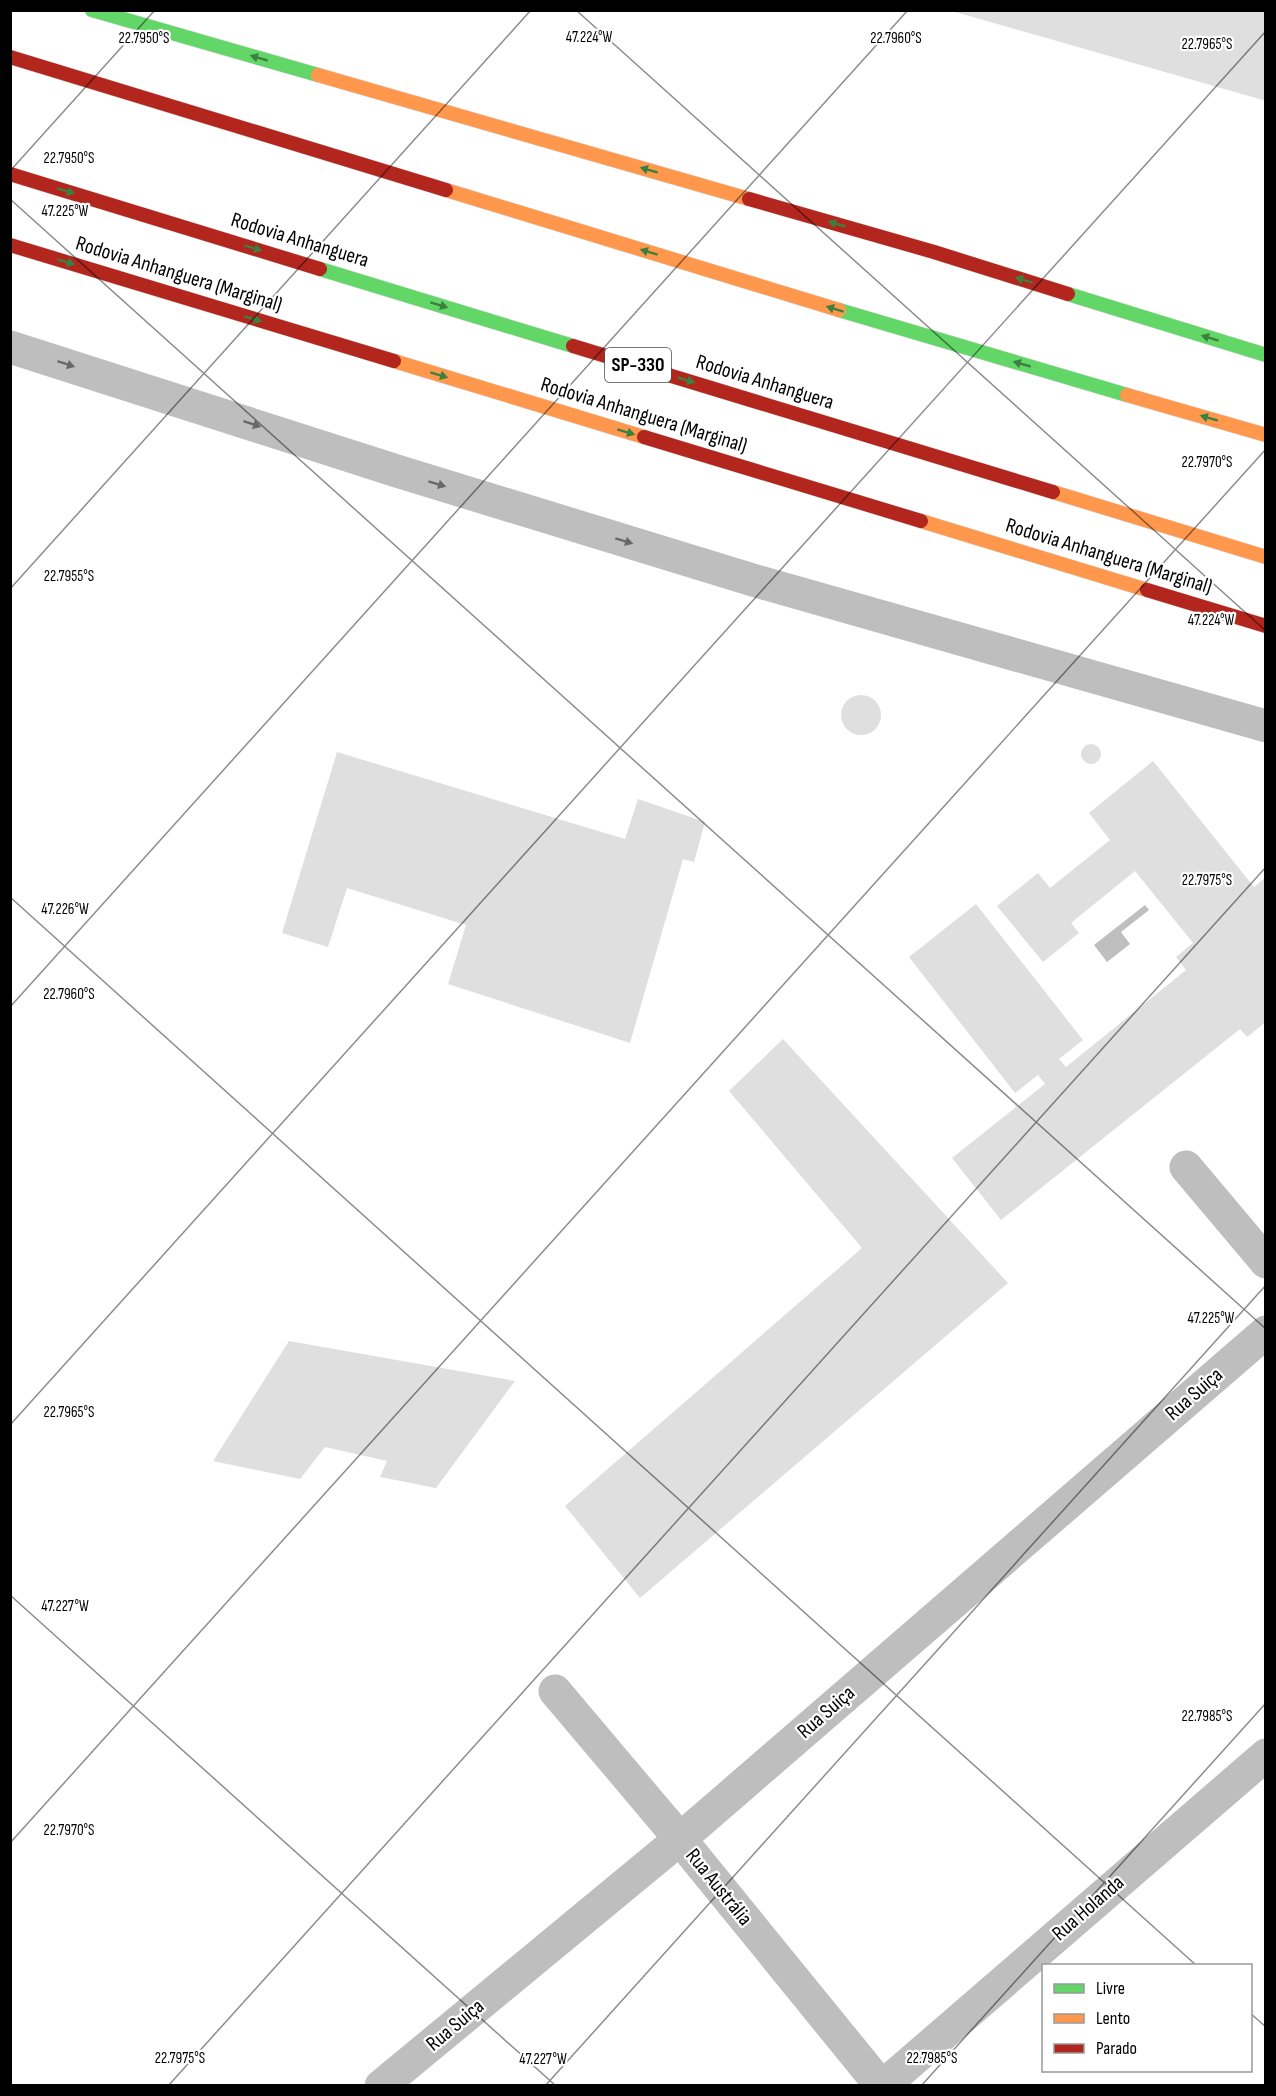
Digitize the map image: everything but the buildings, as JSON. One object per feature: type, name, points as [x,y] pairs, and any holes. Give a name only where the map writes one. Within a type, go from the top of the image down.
[{"type":"highway","points":[[92,10],[934,252],[1266,355]]},
{"type":"highway","points":[[241,39],[456,115]]},
{"type":"highway","points":[[10,57],[920,335],[1266,435]]},
{"type":"highway","name":"Rodovia Anhanguera","points":[[10,174],[1266,557]]},
{"type":"highway","name":"Rodovia Anhanguera (Marginal)","points":[[10,245],[1266,626]]},
{"type":"street","points":[[10,346],[400,472],[734,574],[1266,726]]},
{"type":"street","points":[[1186,1167],[1266,1262]]},
{"type":"street","name":"Rua Suiça","points":[[381,2085],[680,1839],[1266,1332]]},
{"type":"street","name":"Rua Austrália","points":[[555,1690],[882,2085]]},
{"type":"street","name":"Rua Holanda","points":[[882,2085],[1266,1755]]},
{"type":"shaded area","points":[[1145,905],[1149,910],[1121,932],[1130,944],[1107,962],[1094,945]]},
{"type":"traffic: fast","points":[[92,10],[318,75]]},
{"type":"traffic: fast","points":[[320,269],[573,346]]},
{"type":"traffic: fast","points":[[1068,294],[1266,355]]},
{"type":"traffic: fast","points":[[839,310],[1127,395]]},
{"type":"traffic: slow","points":[[318,75],[749,199]]},
{"type":"traffic: slow","points":[[446,190],[839,310]]},
{"type":"traffic: slow","points":[[394,361],[644,437]]},
{"type":"traffic: slow","points":[[1127,395],[1266,435]]},
{"type":"traffic: slow","points":[[1053,492],[1266,557]]},
{"type":"traffic: slow","points":[[921,521],[1147,590]]},
{"type":"traffic: jam","points":[[10,57],[446,190]]},
{"type":"traffic: jam","points":[[10,174],[320,269]]},
{"type":"traffic: jam","points":[[749,199],[934,252],[1068,294]]},
{"type":"traffic: jam","points":[[10,245],[394,361]]},
{"type":"traffic: jam","points":[[573,346],[1053,492]]},
{"type":"traffic: jam","points":[[644,437],[921,521]]},
{"type":"traffic: jam","points":[[1147,590],[1266,626]]}]
